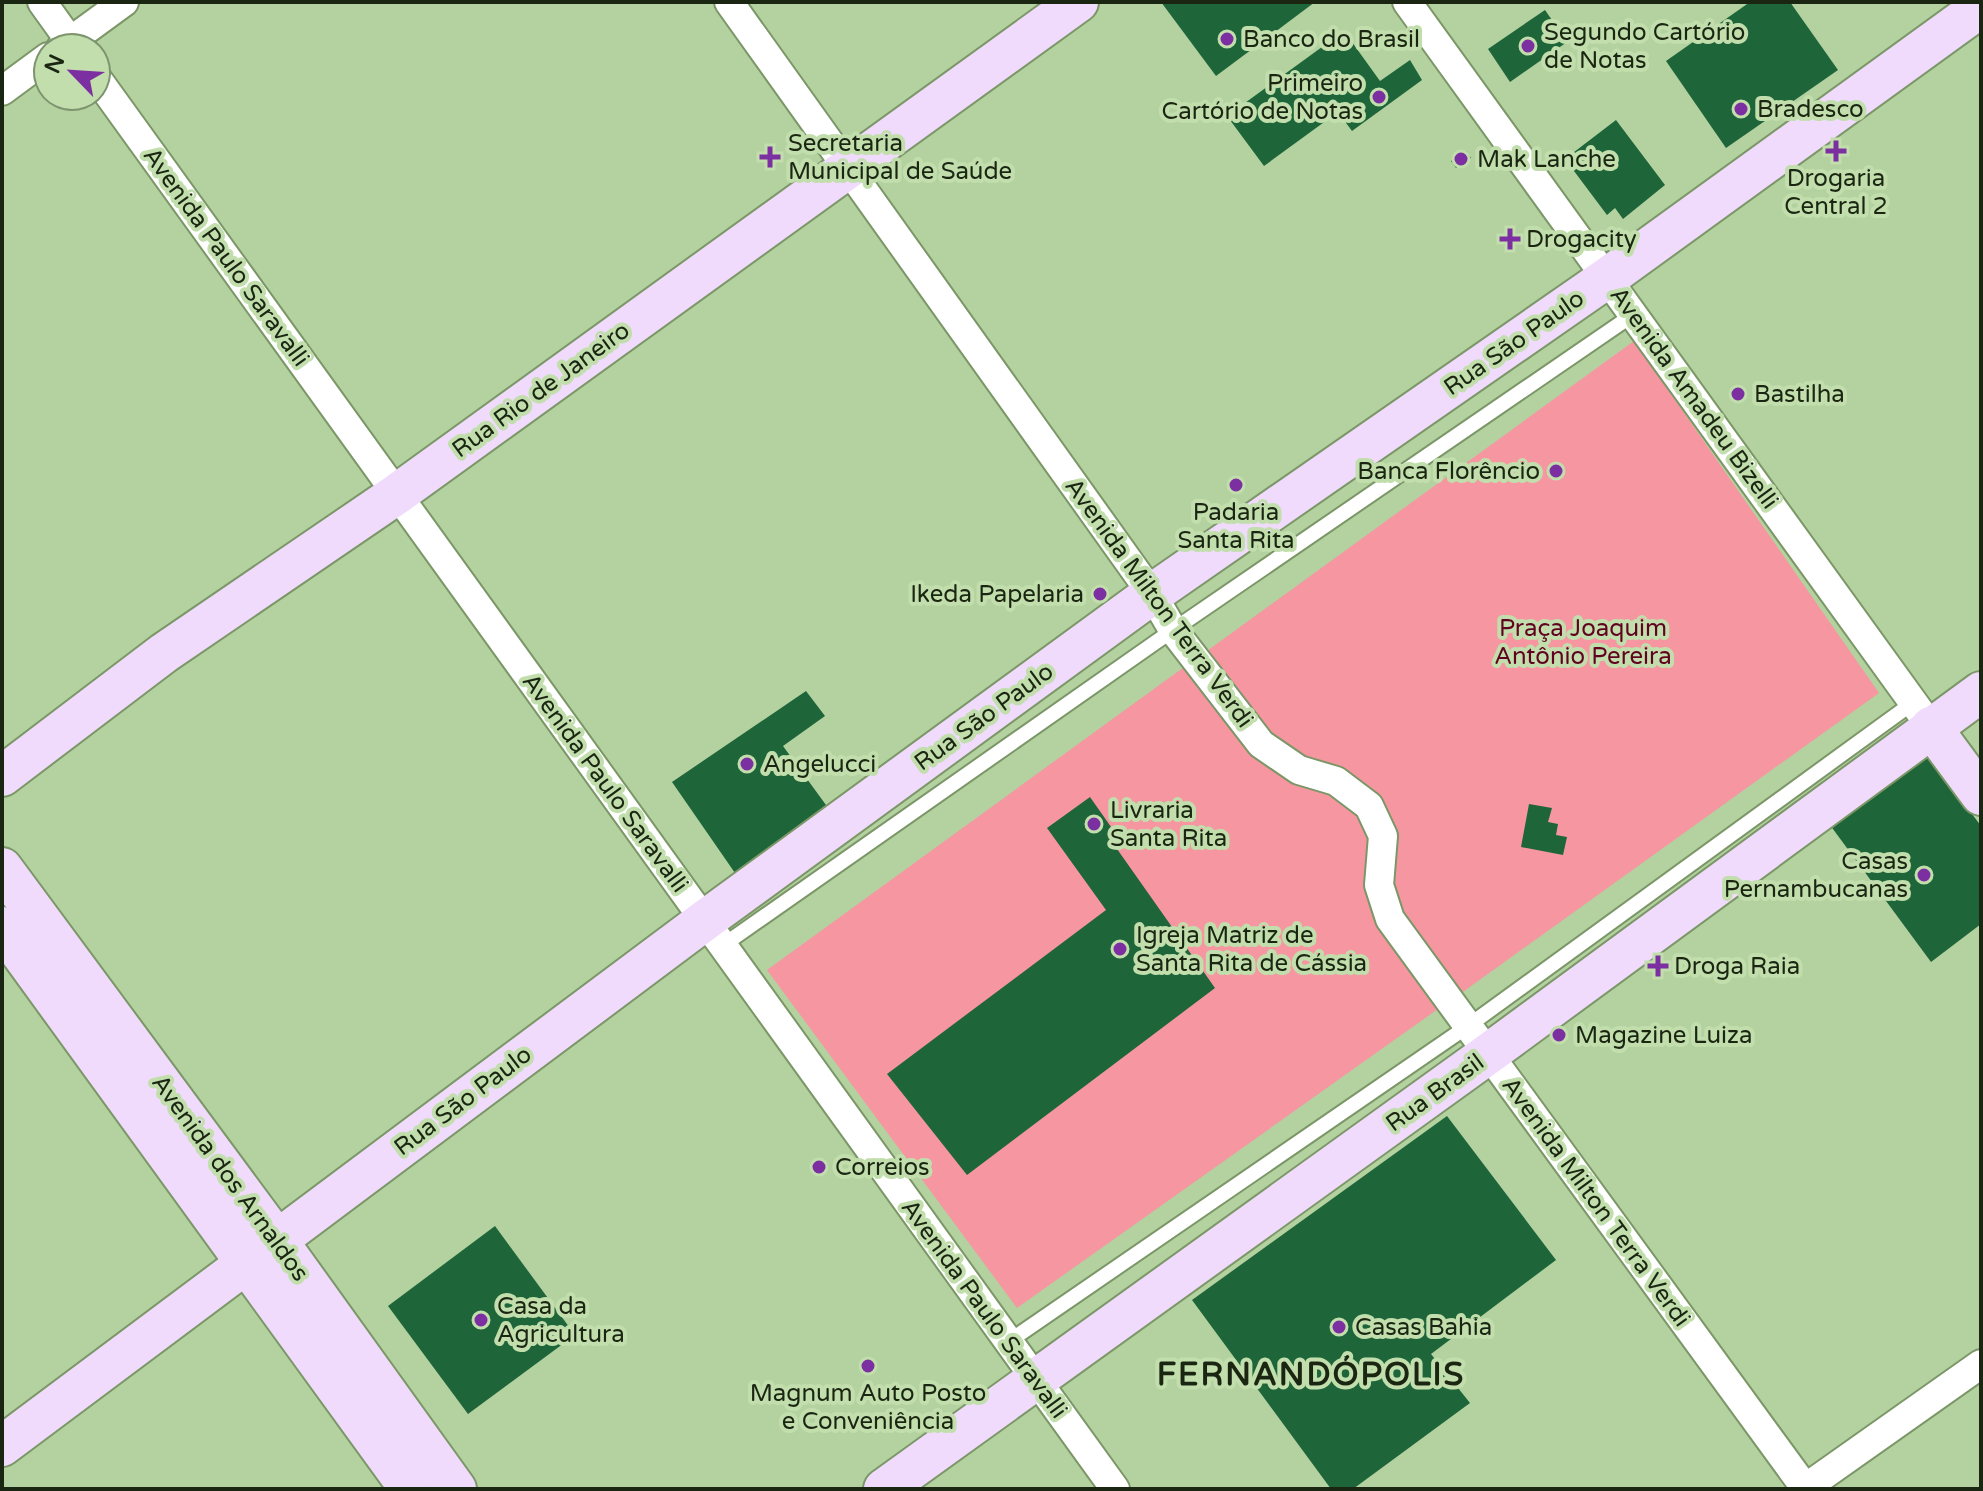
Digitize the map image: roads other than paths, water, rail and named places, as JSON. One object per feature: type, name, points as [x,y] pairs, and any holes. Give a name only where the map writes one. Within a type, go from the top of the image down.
[{"type":"main road","name":"Rua Rio de Janeiro","points":[[2,776],[164,653],[397,494],[1078,2]]},
{"type":"main road","name":"Rua São Paulo","points":[[2,1446],[261,1251],[713,934],[1152,594],[1607,278],[1981,7]]},
{"type":"main road","name":"Rua Brasil","points":[[884,1489],[1037,1381],[1478,1040],[1922,714],[1981,692]]},
{"type":"main road","name":"Avenida Amadeu Bizelli","points":[[1922,714],[1981,795]]},
{"type":"main road","name":"Avenida dos Arnaldos","points":[[2,868],[261,1251],[410,1489]]},
{"type":"main road","name":"Avenida dos Arnaldos","points":[[2,927],[456,1489]]},
{"type":"street","points":[[42,2],[56,32]]},
{"type":"street","points":[[86,32],[124,2]]},
{"type":"street","name":"Avenida Milton Terra Verdi","points":[[729,2],[1152,594],[1173,630],[1261,744],[1299,770],[1336,781],[1369,806],[1383,836],[1379,885],[1390,919],[1805,1489]]},
{"type":"street","name":"Avenida Amadeu Bizelli","points":[[1407,2],[1922,714]]},
{"type":"street","points":[[2,91],[32,71]]},
{"type":"street","name":"Avenida Paulo Saravalli","points":[[112,99],[1115,1489]]},
{"type":"street","points":[[1805,1489],[1981,1364]]},
{"type":"lane","name":"Rua São Paulo","points":[[713,934],[1173,630],[1634,314]]},
{"type":"lane","name":"Rua Brasil","points":[[1008,1342],[1478,1040]]},
{"type":"place","name":"Banco do Brasil","points":[[1227,39]]},
{"type":"place","name":"Segundo Cartório de Notas","points":[[1528,46]]},
{"type":"place","name":"Primeiro Cartório de Notas","points":[[1379,97]]},
{"type":"place","name":"Bradesco","points":[[1741,109]]},
{"type":"place","name":"Drogaria Central 2","points":[[1836,151]]},
{"type":"place","name":"Secretaria Municipal de Saúde","points":[[770,157]]},
{"type":"place","name":"Mak Lanche","points":[[1461,159]]},
{"type":"place","name":"Drogacity","points":[[1510,239]]},
{"type":"place","name":"Bastilha","points":[[1738,394]]},
{"type":"place","name":"Banca Florêncio","points":[[1556,471]]},
{"type":"place","name":"Padaria Santa Rita","points":[[1236,485]]},
{"type":"place","name":"Ikeda Papelaria","points":[[1100,594]]},
{"type":"place","name":"Angelucci","points":[[747,764]]},
{"type":"place","name":"Livraria Santa Rita","points":[[1094,824]]},
{"type":"place","name":"Casas Pernambucanas","points":[[1924,875]]},
{"type":"place","name":"Igreja Matriz de Santa Rita de Cássia","points":[[1120,949]]},
{"type":"place","name":"Droga Raia","points":[[1658,966]]},
{"type":"place","name":"Magazine Luiza","points":[[1559,1035]]},
{"type":"place","name":"Correios","points":[[819,1167]]},
{"type":"place","name":"Casa da Agricultura","points":[[481,1320]]},
{"type":"place","name":"Casas Bahia","points":[[1339,1327]]},
{"type":"place","name":"Magnum Auto Posto e Conveniência","points":[[868,1366]]},
{"type":"district","name":"FERNANDÓPOLIS","points":[[1311,1375]]},
{"type":"park label","name":"Praça Joaquim Antônio Pereira","points":[[1583,642]]}]
